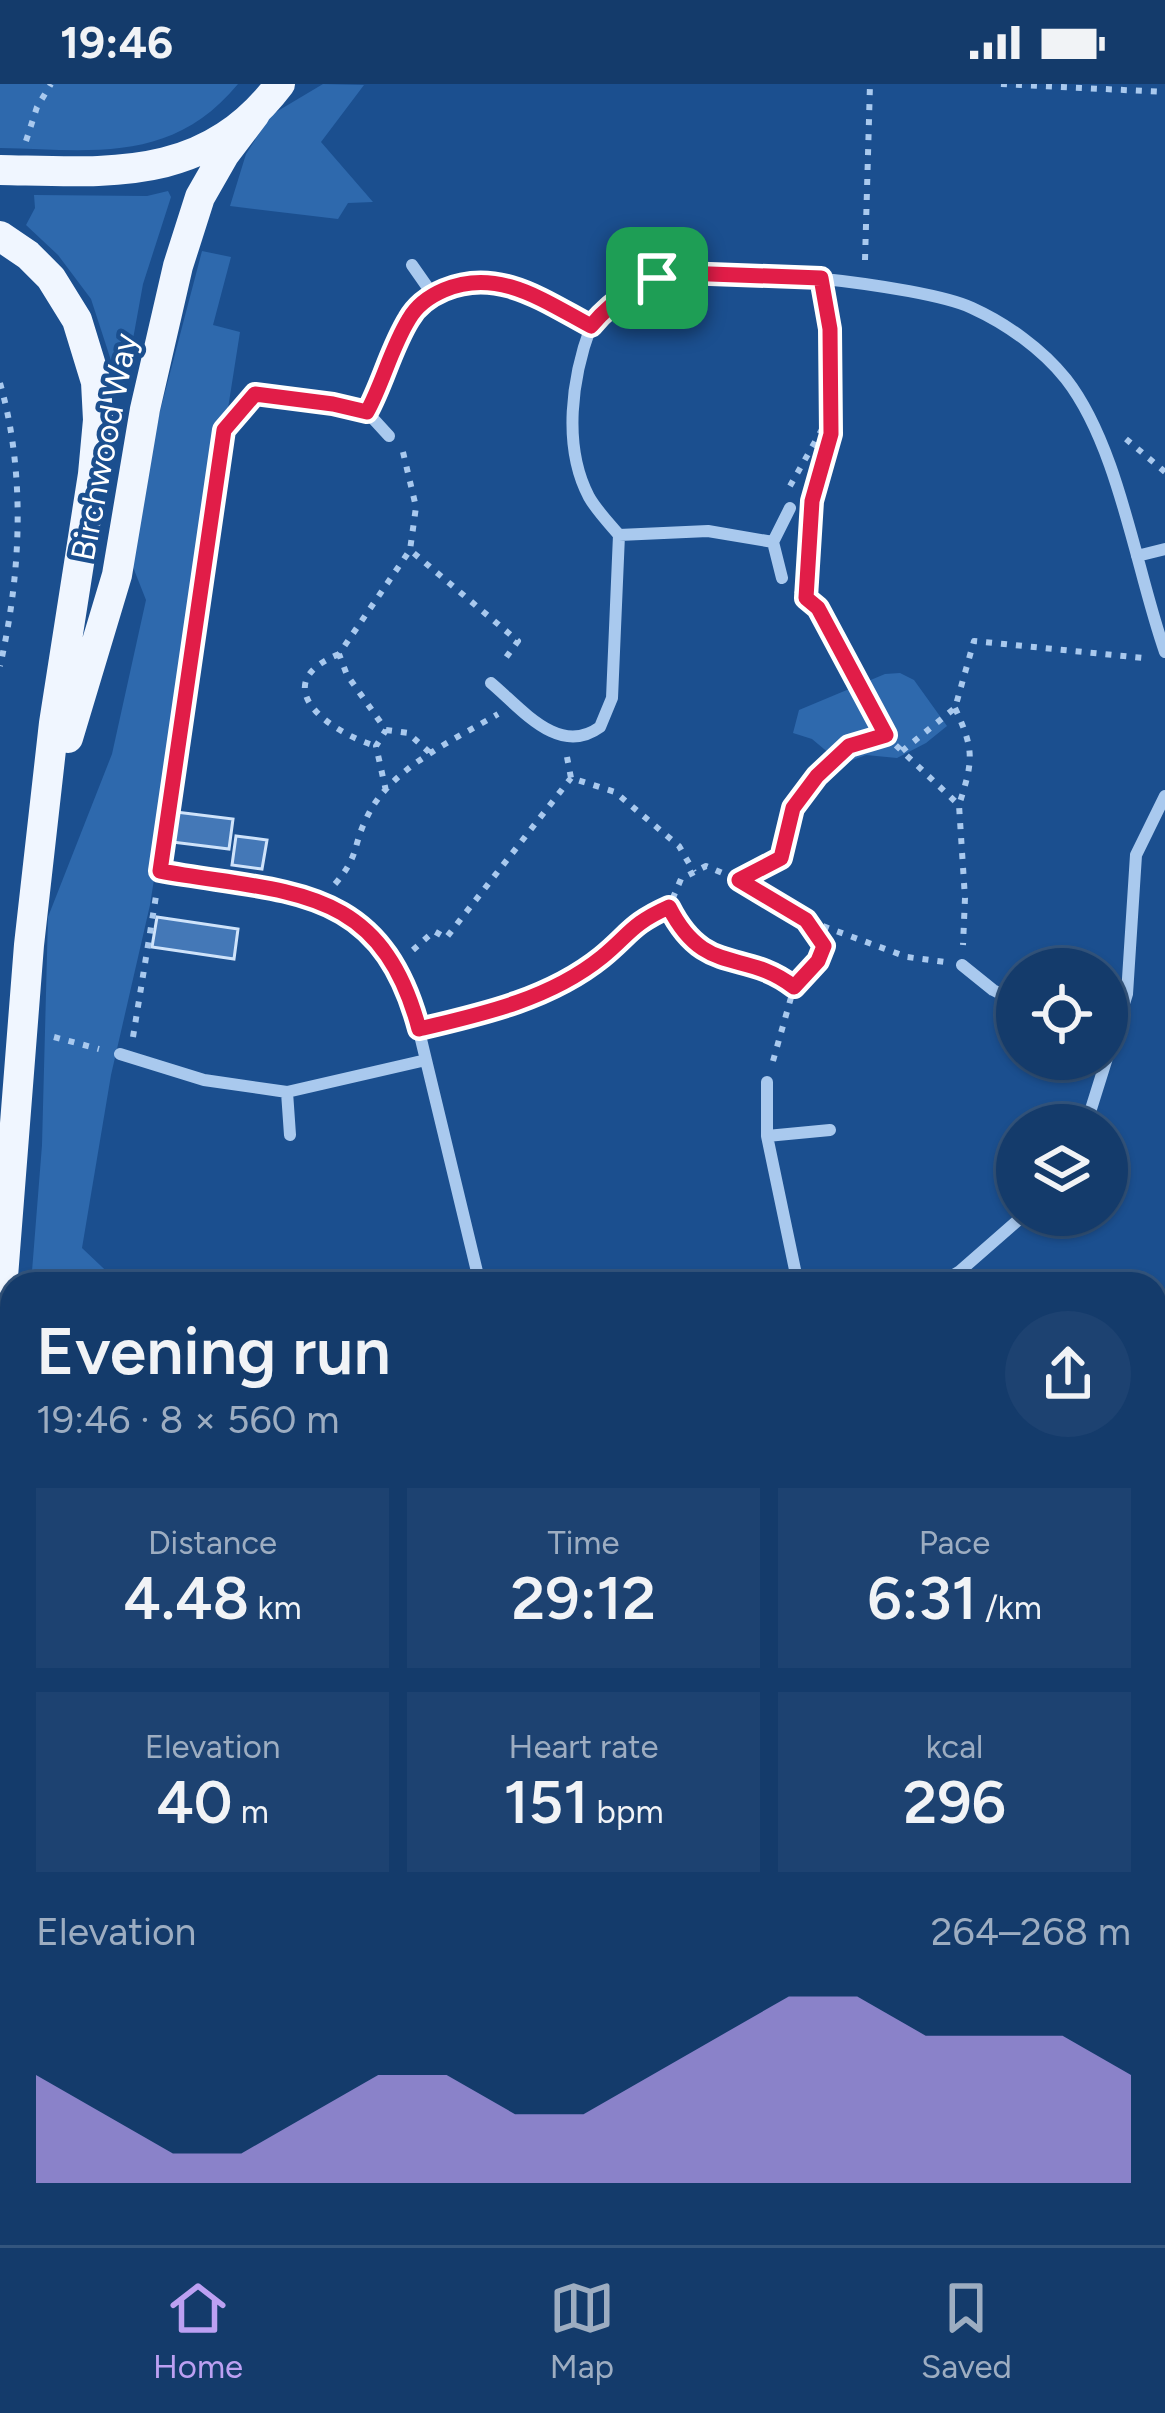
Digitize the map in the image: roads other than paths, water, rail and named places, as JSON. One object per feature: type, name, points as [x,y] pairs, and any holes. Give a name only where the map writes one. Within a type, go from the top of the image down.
[{"type":"main road","points":[[0,170],[147,168],[185,159],[255,114],[280,84]]},
{"type":"main road","name":"Birchwood Way","points":[[47,807],[116,575],[145,409],[178,266],[200,197],[255,114]]},
{"type":"main road","name":"Birchwood Way","points":[[0,236],[28,255],[64,298],[88,349],[97,382],[93,474],[54,723],[29,945],[3,1272]]},
{"type":"street","points":[[412,265],[433,295]]},
{"type":"street","points":[[491,683],[563,738],[589,735],[608,715],[619,536],[588,495],[575,455],[576,373],[591,326],[619,298],[657,278],[683,273],[865,284],[968,306],[1016,332],[1062,375],[1083,404],[1165,652]]},
{"type":"street","points":[[367,412],[409,318],[433,295],[466,282],[503,283],[591,326]]},
{"type":"street","points":[[333,404],[367,412],[389,436]]},
{"type":"street","points":[[782,578],[773,542],[790,508]]},
{"type":"street","points":[[619,536],[708,531],[773,542]]},
{"type":"street","points":[[1137,556],[1165,549]]},
{"type":"street","points":[[1128,979],[1136,855],[1165,796]]},
{"type":"street","points":[[160,871],[320,900],[368,928],[397,964],[419,1029],[477,1272]]},
{"type":"street","points":[[962,964],[996,992]]},
{"type":"street","points":[[125,1056],[204,1080],[287,1092],[426,1060]]},
{"type":"street","points":[[767,1082],[767,1136],[795,1272]]},
{"type":"street","points":[[287,1092],[290,1135]]},
{"type":"street","points":[[767,1136],[830,1130]]},
{"type":"street","points":[[958,1272],[1000,1236]]}]
